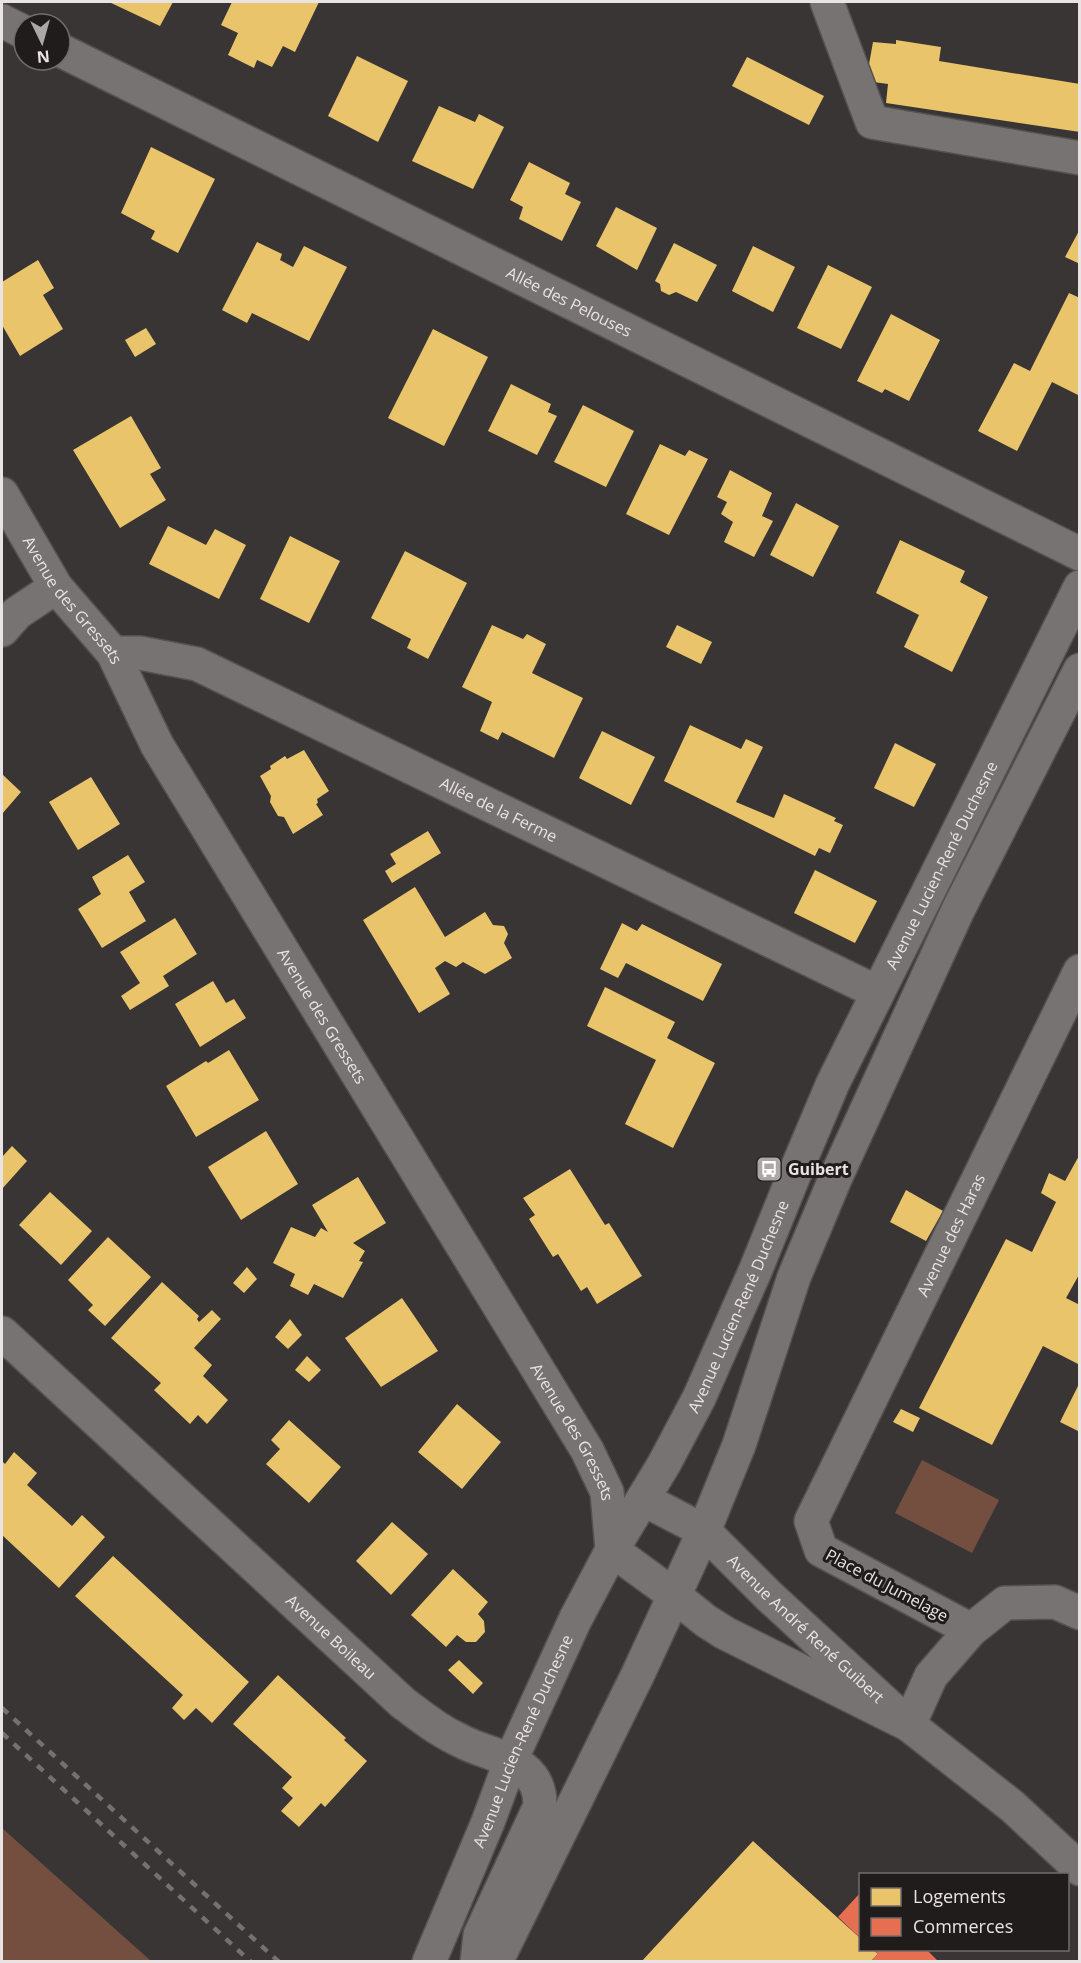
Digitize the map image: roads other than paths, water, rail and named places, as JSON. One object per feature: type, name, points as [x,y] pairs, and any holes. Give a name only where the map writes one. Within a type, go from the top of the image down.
[{"type":"street","points":[[827,2],[872,122],[1080,158]]},
{"type":"street","name":"Allée des Pelouses","points":[[72,56],[1080,554]]},
{"type":"street","name":"Avenue des Gressets","points":[[2,494],[56,587],[113,652],[157,745],[592,1458],[607,1492],[612,1551]]},
{"type":"street","points":[[2,630],[17,613],[56,587]]},
{"type":"street","name":"Avenue Lucien-René Duchesne","points":[[429,1962],[488,1822],[511,1760],[575,1620],[699,1398],[756,1269],[833,1083],[1080,587]]},
{"type":"street","name":"Allée de la Ferme","points":[[113,652],[141,653],[197,664],[877,992]]},
{"type":"street","points":[[496,1962],[635,1681],[704,1531],[739,1445],[794,1277],[835,1179],[958,910],[1080,670]]},
{"type":"street","name":"Avenue des Haras","points":[[822,1498],[1080,972]]},
{"type":"street","name":"Avenue Boileau","points":[[2,1333],[403,1702],[439,1730],[465,1744],[511,1760],[533,1777],[540,1793],[540,1806],[480,1935],[477,1962]]},
{"type":"street","name":"Place du Jumelage","points":[[822,1498],[811,1521],[820,1550],[972,1630]]},
{"type":"street","name":"Avenue André René Guibert","points":[[643,1499],[704,1531],[770,1597],[909,1725],[1012,1806],[1080,1869]]},
{"type":"street","name":"Avenue André René Guibert","points":[[612,1551],[724,1633],[909,1725]]},
{"type":"street","points":[[909,1725],[931,1676],[972,1630],[1005,1603],[1055,1602],[1080,1612]]},
{"type":"railway","points":[[2,1708],[279,1962]]},
{"type":"railway","points":[[2,1733],[251,1962]]},
{"type":"place","name":"Guibert","points":[[769,1169]]}]
